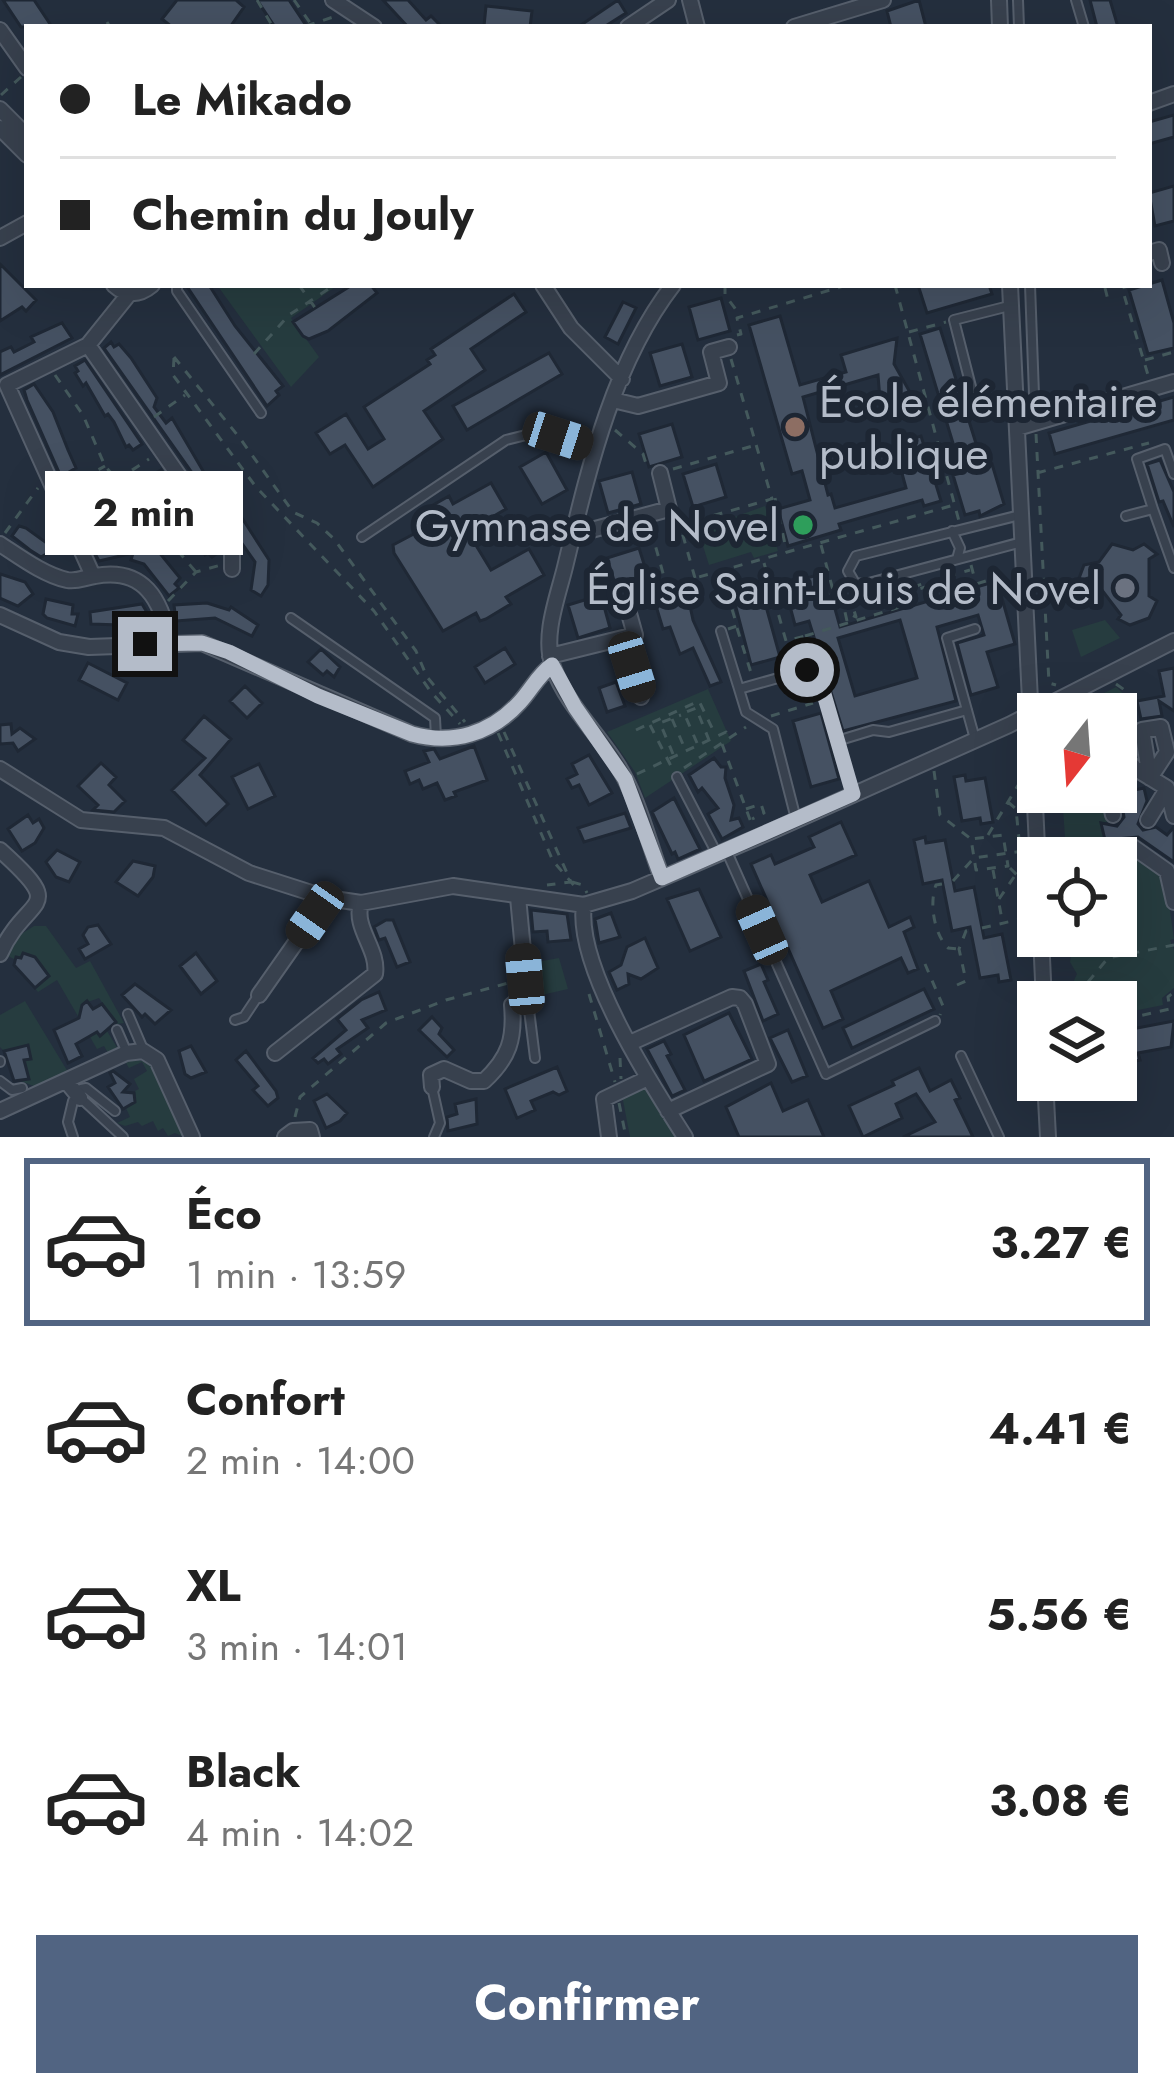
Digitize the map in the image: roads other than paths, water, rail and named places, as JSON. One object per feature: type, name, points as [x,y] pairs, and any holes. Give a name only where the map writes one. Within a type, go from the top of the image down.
[{"type":"street","points":[[333,0],[369,24]]},
{"type":"street","points":[[632,24],[668,0]]},
{"type":"street","points":[[804,24],[883,0]]},
{"type":"street","points":[[0,30],[24,66]]},
{"type":"street","points":[[0,109],[24,133]]},
{"type":"street","points":[[0,128],[24,152]]},
{"type":"street","points":[[119,288],[129,294],[147,288]]},
{"type":"street","points":[[545,288],[571,328],[622,379]]},
{"type":"street","points":[[662,878],[625,779],[575,707],[551,661],[553,616],[595,448],[622,379],[671,288]]},
{"type":"street","points":[[1010,288],[1028,693]]},
{"type":"street","points":[[92,576],[7,385],[88,345],[129,294]]},
{"type":"street","points":[[88,345],[232,552],[232,569]]},
{"type":"street","points":[[613,400],[638,406],[719,383],[711,352],[729,347]]},
{"type":"street","points":[[1017,428],[1174,382]]},
{"type":"street","points":[[574,530],[584,532],[669,509],[659,472]]},
{"type":"street","points":[[0,542],[59,577],[80,581],[117,574],[133,579],[162,607],[169,642]]},
{"type":"street","points":[[0,615],[59,642],[89,647],[202,643],[318,696],[436,739],[470,735],[499,721],[551,661],[634,635],[628,610]]},
{"type":"street","points":[[623,638],[641,697]]},
{"type":"street","points":[[1071,693],[1174,641]]},
{"type":"street","points":[[0,769],[74,818],[164,828],[249,873],[327,898],[362,903],[441,886],[586,904],[662,878],[1017,720]]},
{"type":"street","points":[[1138,726],[1161,727],[1168,749],[1150,778],[1138,726]]},
{"type":"street","points":[[1137,770],[1170,790]]},
{"type":"street","points":[[1170,790],[1174,816]]},
{"type":"street","points":[[1148,820],[1170,790]]},
{"type":"street","points":[[0,850],[34,884],[39,898],[37,907],[14,926],[0,954]]},
{"type":"street","points":[[1137,851],[1167,871],[1174,902]]},
{"type":"street","points":[[432,1087],[431,1075],[443,1069],[478,1083],[490,1077],[515,1036],[512,1005],[526,986],[518,897]]},
{"type":"street","points":[[259,995],[327,898]]},
{"type":"street","points":[[275,1052],[375,974],[376,962],[358,919],[362,903]]},
{"type":"street","points":[[586,904],[582,912],[596,970],[648,1078],[685,1137]]},
{"type":"street","points":[[630,1043],[732,997],[745,1004],[768,1064],[668,1111]]},
{"type":"street","points":[[0,1111],[28,1092],[75,1092],[125,1050],[143,1051],[157,1060],[192,1137]]},
{"type":"street","points":[[609,1137],[603,1102],[648,1078]]},
{"type":"street","points":[[1046,1101],[1048,1137]]},
{"type":"street","points":[[289,1134],[310,1130],[312,1137]]},
{"type":"lane","points":[[177,288],[261,413]]},
{"type":"lane","points":[[1030,288],[1035,423]]},
{"type":"lane","points":[[1009,401],[976,410],[953,320],[1011,306]]},
{"type":"lane","points":[[362,537],[506,440],[534,433],[595,448]]},
{"type":"lane","points":[[1174,474],[1165,449],[1137,459],[1174,568]]},
{"type":"lane","points":[[1126,516],[1153,509]]},
{"type":"lane","points":[[1022,515],[853,558],[848,575],[860,584],[1024,542]]},
{"type":"lane","points":[[956,529],[957,559]]},
{"type":"lane","points":[[291,619],[435,718],[436,739]]},
{"type":"lane","points":[[975,629],[947,638],[975,739]]},
{"type":"lane","points":[[722,631],[746,712],[773,729],[796,820]]},
{"type":"lane","points":[[739,689],[807,670],[818,675],[853,794]]},
{"type":"lane","points":[[837,741],[967,710]]},
{"type":"lane","points":[[676,775],[722,852],[826,1074],[935,1021]]},
{"type":"lane","points":[[526,986],[535,1058]]},
{"type":"lane","points":[[235,1020],[244,1017],[259,995]]},
{"type":"lane","points":[[128,1014],[143,1051]]},
{"type":"lane","points":[[117,1030],[125,1050]]},
{"type":"lane","points":[[962,1057],[999,1137]]},
{"type":"lane","points":[[0,1081],[12,1090],[28,1092]]},
{"type":"lane","points":[[432,1087],[440,1123],[434,1137]]},
{"type":"lane","points":[[75,1092],[86,1088],[115,1111]]},
{"type":"lane","points":[[75,1092],[124,1132]]},
{"type":"lane","points":[[74,1137],[68,1122],[75,1092]]},
{"type":"place","name":"École élémentaire publique","points":[[795,427]]},
{"type":"place","name":"Gymnase de Novel","points":[[803,525]]},
{"type":"place","name":"Église Saint-Louis de Novel","points":[[1125,588]]}]
